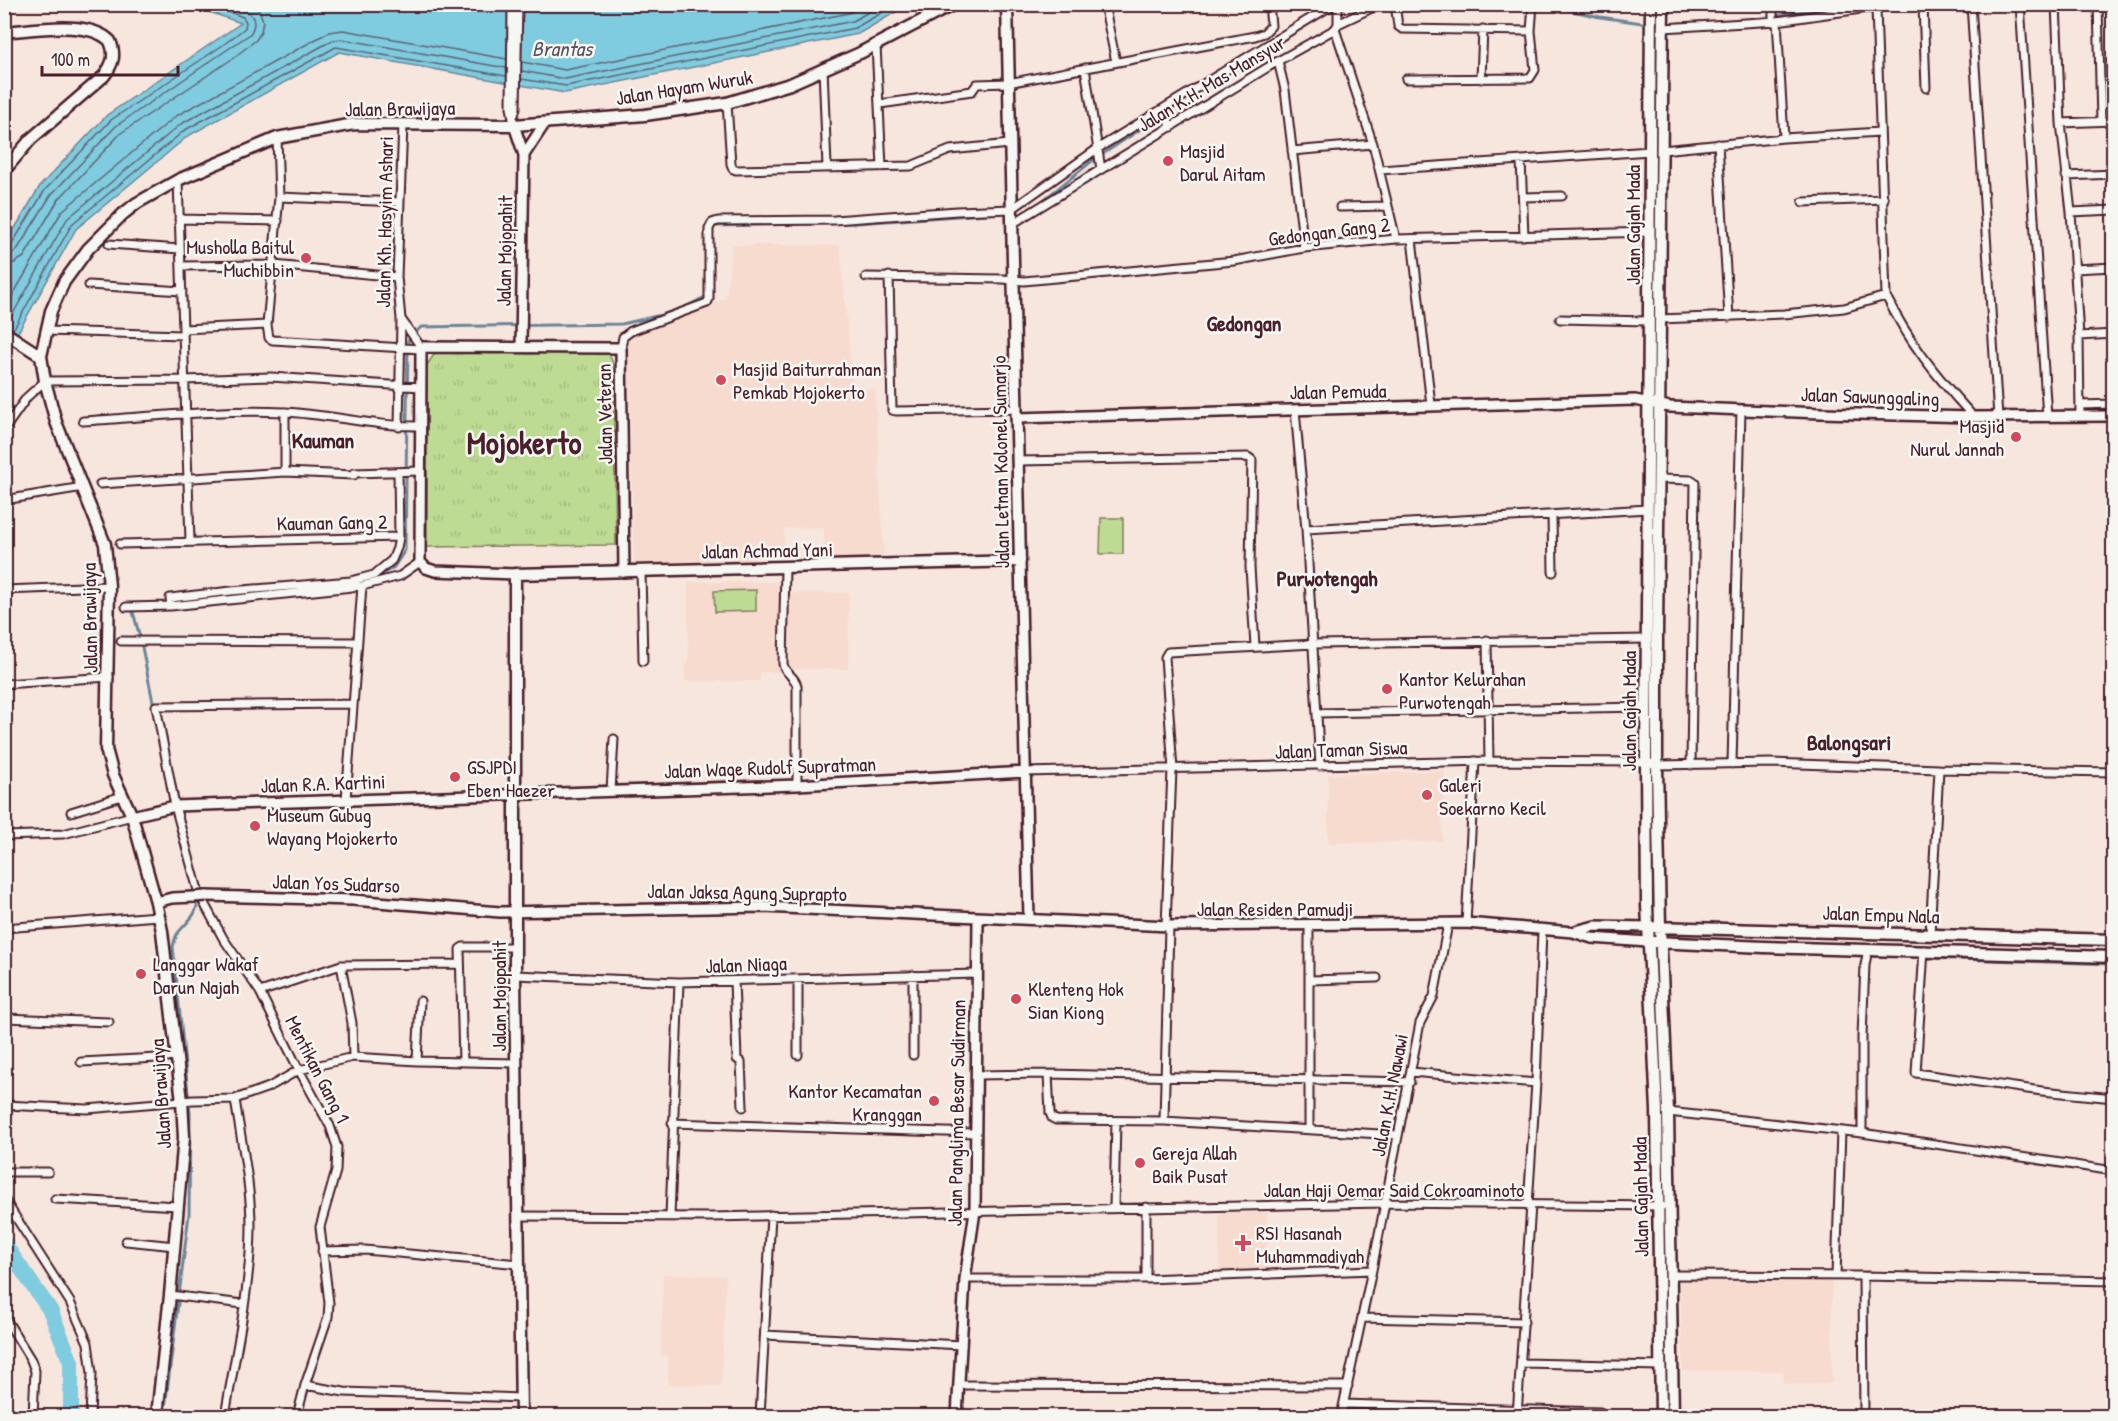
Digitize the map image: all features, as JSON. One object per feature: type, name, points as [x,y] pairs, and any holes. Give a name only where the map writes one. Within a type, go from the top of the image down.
[{"type":"main road","name":"Jalan Hayam Wuruk","points":[[545,123],[727,106],[790,84],[876,45],[954,4]]},
{"type":"main road","name":"Jalan Letnan Kolonel Sumarjo","points":[[1006,4],[1008,83],[1005,145],[1008,210],[1012,224],[1020,561]]},
{"type":"main road","name":"Jalan Gajah Mada","points":[[1651,4],[1656,150],[1651,320]]},
{"type":"main road","name":"Jalan Gajah Mada","points":[[1661,1416],[1665,1289],[1670,1275],[1657,1110],[1648,942],[1654,927],[1658,765],[1659,479],[1654,403],[1650,232],[1663,4]]},
{"type":"main road","points":[[4,32],[84,28],[105,35],[110,40],[114,56],[104,76],[31,139],[4,171]]},
{"type":"main road","name":"Jalan Brawijaya","points":[[157,1416],[174,1295],[175,1246],[187,1101],[177,1057],[156,902],[132,816],[113,775],[106,749],[109,586],[105,544],[60,431],[45,381],[41,356],[54,303],[64,282],[88,249],[123,214],[150,195],[178,180],[277,138],[354,124],[403,125],[513,114],[545,123]]},
{"type":"main road","points":[[4,332],[41,356]]},
{"type":"main road","name":"Jalan Gajah Mada","points":[[1654,403],[1648,509],[1646,762],[1654,927],[1660,942],[1668,1112],[1664,1206],[1665,1289],[1673,1416]]},
{"type":"main road","name":"Jalan Achmad Yani","points":[[515,574],[1020,561]]},
{"type":"main road","name":"Jalan Mojopahit","points":[[515,574],[515,975],[521,1416]]},
{"type":"main road","name":"Jalan Empu Nala","points":[[1654,927],[2114,940]]},
{"type":"main road","points":[[1976,952],[1977,935]]},
{"type":"main road","name":"Jalan Residen Pamudji","points":[[1648,942],[1660,942]]},
{"type":"main road","name":"Jalan Empu Nala","points":[[1660,942],[1923,953],[1976,952],[2114,957]]},
{"type":"street","points":[[512,4],[513,114]]},
{"type":"street","points":[[513,114],[518,4]]},
{"type":"street","points":[[1104,4],[1116,62]]},
{"type":"street","points":[[880,104],[972,92],[977,84],[1008,83],[1255,36],[1264,33],[1271,24],[1269,4]]},
{"type":"street","points":[[1336,4],[1336,27],[1373,144],[1396,239]]},
{"type":"street","points":[[621,348],[623,337],[631,331],[707,303],[709,229],[712,223],[718,221],[834,220],[957,211],[1008,210],[1097,151],[1163,113],[1336,4]]},
{"type":"street","name":"Jalan K.H. Mas Mansyur","points":[[1012,224],[1101,166],[1172,127],[1336,27],[1380,4]]},
{"type":"street","points":[[1395,4],[1400,28],[1531,31]]},
{"type":"street","points":[[1406,80],[1531,76],[1535,70],[1531,31],[1533,4]]},
{"type":"street","points":[[1773,4],[1784,138]]},
{"type":"street","points":[[1663,28],[1774,19],[1896,4]]},
{"type":"street","points":[[1923,4],[1926,88]]},
{"type":"street","points":[[1971,4],[1998,417]]},
{"type":"street","points":[[2020,4],[2047,417]]},
{"type":"street","points":[[2056,4],[2061,123],[2071,212],[2079,336],[2080,416]]},
{"type":"street","points":[[2098,4],[2102,121]]},
{"type":"street","points":[[1876,8],[1886,296],[1896,318],[1917,351],[1938,378],[1970,412],[1971,417]]},
{"type":"street","points":[[1481,79],[1483,29]]},
{"type":"street","points":[[876,45],[882,167]]},
{"type":"street","points":[[1278,61],[1285,90],[1305,248]]},
{"type":"street","points":[[823,68],[827,167]]},
{"type":"street","points":[[1086,68],[1101,166]]},
{"type":"street","points":[[727,106],[733,169],[916,165],[950,150],[1005,145]]},
{"type":"street","points":[[1163,113],[1172,127]]},
{"type":"street","name":"Jalan Mojopahit","points":[[513,114],[524,155],[520,347]]},
{"type":"street","points":[[2061,123],[2114,121]]},
{"type":"street","points":[[524,155],[545,123]]},
{"type":"street","name":"Jalan Kh. Hasyim Ashari","points":[[403,125],[397,277],[401,319],[413,347],[404,386],[403,426]]},
{"type":"street","points":[[1380,170],[1880,132]]},
{"type":"street","points":[[277,138],[279,197],[267,325],[269,338],[413,347]]},
{"type":"street","points":[[1292,151],[1373,144]]},
{"type":"street","points":[[1718,144],[1729,317]]},
{"type":"street","points":[[1521,160],[1524,236]]},
{"type":"street","points":[[2066,176],[2114,174]]},
{"type":"street","points":[[178,180],[190,541]]},
{"type":"street","points":[[1523,197],[1562,196]]},
{"type":"street","points":[[279,197],[399,202]]},
{"type":"street","points":[[1803,202],[1884,200]]},
{"type":"street","points":[[1340,207],[1388,206]]},
{"type":"street","points":[[2071,212],[2114,210]]},
{"type":"street","points":[[179,219],[278,221]]},
{"type":"street","name":"Gedongan Gang 2","points":[[866,277],[1024,281],[1234,261],[1305,248],[1396,239],[1650,232]]},
{"type":"street","points":[[1412,239],[1431,405]]},
{"type":"street","points":[[108,244],[180,249]]},
{"type":"street","points":[[181,266],[274,265],[397,277]]},
{"type":"street","points":[[2074,269],[2114,267]]},
{"type":"street","points":[[889,276],[892,410],[1017,414]]},
{"type":"street","points":[[90,285],[182,291]]},
{"type":"street","points":[[1560,319],[1651,320],[1764,316],[1835,309],[1886,296]]},
{"type":"street","points":[[401,319],[409,331],[421,387],[420,562],[426,568],[435,571],[515,574]]},
{"type":"street","points":[[46,332],[183,332],[267,325]]},
{"type":"street","points":[[2079,336],[2114,334]]},
{"type":"street","name":"Jalan Veteran","points":[[413,347],[621,348],[624,572]]},
{"type":"street","points":[[4,430],[27,397],[45,381],[184,380],[271,376],[421,387]]},
{"type":"street","name":"Jalan Pemuda","points":[[1017,414],[1295,410],[1635,400],[1654,403]]},
{"type":"street","name":"Jalan Sawunggaling","points":[[1654,403],[1741,410],[1971,417],[2114,416]]},
{"type":"street","points":[[2080,405],[2114,404]]},
{"type":"street","points":[[1295,410],[1306,529],[1320,766]]},
{"type":"street","points":[[1732,764],[1741,410]]},
{"type":"street","points":[[83,421],[285,412],[403,426],[421,426]]},
{"type":"street","points":[[285,412],[285,472]]},
{"type":"street","points":[[1018,461],[1248,457],[1252,460],[1250,567],[1255,646]]},
{"type":"street","points":[[99,484],[285,472],[354,476],[354,473],[420,471]]},
{"type":"street","points":[[399,537],[402,472]]},
{"type":"street","points":[[1659,479],[1695,482],[1691,765]]},
{"type":"street","points":[[4,500],[83,487]]},
{"type":"street","points":[[1306,529],[1648,509]]},
{"type":"street","points":[[1552,515],[1553,572]]},
{"type":"street","name":"Kauman Gang 2","points":[[120,544],[399,537],[392,560],[374,575],[351,581],[126,607]]},
{"type":"street","name":"Jalan Letnan Kolonel Sumarjo","points":[[1020,561],[1029,919]]},
{"type":"street","points":[[232,595],[362,586],[400,576],[420,562]]},
{"type":"street","points":[[785,568],[783,664],[797,686],[797,784]]},
{"type":"street","points":[[641,571],[643,661]]},
{"type":"street","points":[[4,590],[109,586]]},
{"type":"street","points":[[346,800],[356,642],[362,586]]},
{"type":"street","points":[[1164,1121],[1172,769],[1165,653],[1314,644],[1646,639]]},
{"type":"street","points":[[1487,640],[1489,761]]},
{"type":"street","points":[[121,641],[356,642]]},
{"type":"street","points":[[4,684],[108,676]]},
{"type":"street","name":"Mentikan Gang 1","points":[[297,1416],[328,1317],[329,1303],[320,1227],[336,1171],[337,1147],[330,1126],[298,1070],[260,992],[223,938],[200,895],[173,806],[156,706],[352,704]]},
{"type":"street","points":[[1317,713],[1646,707]]},
{"type":"street","points":[[611,791],[614,739]]},
{"type":"street","points":[[1466,923],[1475,761]]},
{"type":"street","name":"Jalan Taman Siswa","points":[[1025,772],[1475,761],[1646,762],[1658,765],[1770,763],[2114,772]]},
{"type":"street","points":[[1930,934],[1939,769]]},
{"type":"street","name":"Jalan Wage Rudolf Supratman","points":[[515,795],[1025,772]]},
{"type":"street","name":"Jalan R.A. Kartini","points":[[132,816],[173,806],[515,795]]},
{"type":"street","points":[[71,812],[122,796]]},
{"type":"street","points":[[4,836],[63,834],[132,816]]},
{"type":"street","name":"Jalan Yos Sudarso","points":[[156,902],[200,895],[353,900],[515,912]]},
{"type":"street","name":"Jalan Jaksa Agung Suprapto","points":[[515,912],[763,907],[978,918]]},
{"type":"street","points":[[4,928],[158,916]]},
{"type":"street","name":"Jalan Residen Pamudji","points":[[978,918],[1167,926],[1466,923],[1573,932],[1592,938],[1648,942]]},
{"type":"street","name":"Jalan Panglima Besar Sudirman","points":[[957,1416],[965,1279],[975,1211],[978,918]]},
{"type":"street","name":"Jalan K.H. Nawawi","points":[[1341,1416],[1372,1270],[1397,1135],[1410,1082],[1420,1023],[1434,996],[1448,924]]},
{"type":"street","points":[[1309,926],[1309,1129]]},
{"type":"street","name":"Jalan Residen Pamudji","points":[[1573,932],[1595,926],[1654,927]]},
{"type":"street","points":[[1517,1413],[1522,1363],[1542,930]]},
{"type":"street","points":[[463,1062],[459,951],[463,947],[515,947]]},
{"type":"street","points":[[1862,1133],[1862,1036],[1865,965],[1868,949]]},
{"type":"street","points":[[1923,953],[1916,1072],[2042,1092],[2114,1098]]},
{"type":"street","points":[[260,992],[341,965],[459,964]]},
{"type":"street","points":[[341,965],[352,1023],[353,1057]]},
{"type":"street","name":"Jalan Niaga","points":[[515,975],[679,982],[977,974]]},
{"type":"street","points":[[913,975],[913,1055]]},
{"type":"street","points":[[1310,980],[1377,978]]},
{"type":"street","points":[[798,979],[798,1055]]},
{"type":"street","points":[[734,981],[737,1059],[741,1062],[743,1107]]},
{"type":"street","points":[[670,1217],[679,982]]},
{"type":"street","points":[[417,1061],[420,1001]]},
{"type":"street","points":[[4,1018],[109,1022]]},
{"type":"street","points":[[81,1062],[177,1057]]},
{"type":"street","points":[[4,1105],[87,1109],[235,1099],[269,1087],[298,1070],[353,1057],[516,1063]]},
{"type":"street","points":[[1411,1071],[1536,1083]]},
{"type":"street","points":[[1048,1074],[1052,1118],[1164,1121],[1397,1135]]},
{"type":"street","points":[[976,1075],[1048,1074],[1410,1082]]},
{"type":"street","points":[[225,1416],[243,1304],[251,1226],[249,1189],[235,1099]]},
{"type":"street","points":[[1668,1112],[1862,1133],[2114,1171]]},
{"type":"street","points":[[1114,1208],[1116,1121]]},
{"type":"street","points":[[672,1123],[975,1133]]},
{"type":"street","points":[[1836,1276],[1841,1131]]},
{"type":"street","points":[[4,1172],[48,1172]]},
{"type":"street","points":[[4,1199],[70,1302],[88,1343],[92,1373],[90,1416]]},
{"type":"street","points":[[56,1199],[178,1206]]},
{"type":"street","name":"Jalan Haji Oemar Said Cokroaminoto","points":[[519,1216],[670,1217],[1384,1203],[1664,1206]]},
{"type":"street","points":[[1146,1207],[1146,1279]]},
{"type":"street","points":[[760,1416],[771,1215]]},
{"type":"street","points":[[126,1241],[175,1246]]},
{"type":"street","points":[[322,1251],[365,1250],[519,1264]]},
{"type":"street","points":[[965,1279],[1146,1279],[1372,1270]]},
{"type":"street","points":[[1670,1275],[2114,1281]]},
{"type":"street","points":[[1863,1276],[1864,1416]]},
{"type":"street","points":[[174,1295],[243,1304]]},
{"type":"street","points":[[4,1316],[32,1360],[35,1371],[33,1416]]},
{"type":"street","points":[[1362,1317],[1524,1322]]},
{"type":"street","points":[[765,1335],[962,1345]]},
{"type":"street","points":[[1522,1363],[1661,1366]]},
{"type":"street","points":[[305,1385],[344,1392],[520,1398]]},
{"type":"street","points":[[960,1385],[1348,1386]]},
{"type":"street","points":[[1344,1404],[1517,1413],[1600,1412]]},
{"type":"shaded area","points":[[732,245],[840,245],[853,390],[875,389],[884,558],[824,558],[824,527],[784,528],[784,547],[740,564],[634,563],[628,336],[726,298]]},
{"type":"shaded area","points":[[688,582],[781,582],[781,672],[760,672],[760,681],[685,681],[685,664],[688,664]]},
{"type":"shaded area","points":[[786,593],[849,593],[848,669],[786,669]]},
{"type":"shaded area","points":[[1444,771],[1442,841],[1328,843],[1328,774]]},
{"type":"shaded area","name":"RSI Hasanah Muhammadiyah","points":[[1267,1212],[1267,1274],[1219,1274],[1219,1213]]},
{"type":"shaded area","points":[[663,1274],[726,1276],[721,1386],[668,1384],[668,1356],[661,1355]]},
{"type":"shaded area","points":[[1680,1278],[1832,1278],[1832,1383],[1783,1384],[1783,1371],[1683,1371]]},
{"type":"green space","points":[[608,352],[613,363],[616,545],[427,547],[427,365],[435,353]]},
{"type":"green space","points":[[1101,518],[1123,518],[1123,554],[1100,554]]},
{"type":"green space","points":[[756,590],[756,611],[715,612],[714,591]]},
{"type":"water","name":"Brantas","points":[[189,5],[908,5],[858,34],[565,93],[339,52],[188,136],[76,229],[5,352],[5,245],[40,186],[107,115],[241,23]]},
{"type":"waterway","points":[[1749,20],[1849,4]]},
{"type":"waterway","points":[[1549,6],[1642,23]]},
{"type":"waterway","points":[[1679,23],[1698,23]]},
{"type":"waterway","points":[[1040,203],[1092,161],[1304,26]]},
{"type":"waterway","points":[[712,226],[857,223],[1001,213]]},
{"type":"waterway","points":[[354,583],[376,578],[394,567],[405,550],[408,341],[421,327],[622,324],[661,315],[707,296]]},
{"type":"waterway","points":[[172,602],[311,588]]},
{"type":"waterway","points":[[136,609],[133,612],[154,707]]},
{"type":"waterway","points":[[164,1416],[189,1214],[190,1113],[173,947],[177,935],[196,909],[197,898]]},
{"type":"waterway","points":[[1816,954],[1861,955]]},
{"type":"waterway","points":[[1873,956],[1921,957]]},
{"type":"waterway","points":[[1927,958],[2114,964]]},
{"type":"waterway","points":[[4,1244],[50,1310],[71,1362],[71,1416]]},
{"type":"place","name":"Masjid Darul Aitam","points":[[1168,161]]},
{"type":"place","name":"Musholla Baitul Muchibbin","points":[[306,258]]},
{"type":"place","name":"Masjid Baiturrahman Pemkab Mojokerto","points":[[721,380]]},
{"type":"place","name":"Masjid Nurul Jannah","points":[[2016,437]]},
{"type":"place","name":"Kantor Kelurahan Purwotengah","points":[[1387,689]]},
{"type":"place","name":"GSJPDI Eben Haezer","points":[[455,777]]},
{"type":"place","name":"Galeri Soekarno Kecil","points":[[1427,795]]},
{"type":"place","name":"Museum Gubug Wayang Mojokerto","points":[[255,826]]},
{"type":"place","name":"Langgar Wakaf Darun Najah","points":[[141,974]]},
{"type":"place","name":"Klenteng Hok Sian Kiong","points":[[1016,999]]},
{"type":"place","name":"Kantor Kecamatan Kranggan","points":[[934,1101]]},
{"type":"place","name":"Gereja Allah Baik Pusat","points":[[1140,1163]]},
{"type":"place","name":"RSI Hasanah Muhammadiyah","points":[[1243,1243]]},
{"type":"district","name":"Gedongan","points":[[1244,323]]},
{"type":"district","name":"Kauman","points":[[323,440]]},
{"type":"district","name":"Mojokerto","points":[[524,442]]},
{"type":"district","name":"Purwotengah","points":[[1327,578]]},
{"type":"district","name":"Balongsari","points":[[1849,742]]}]
